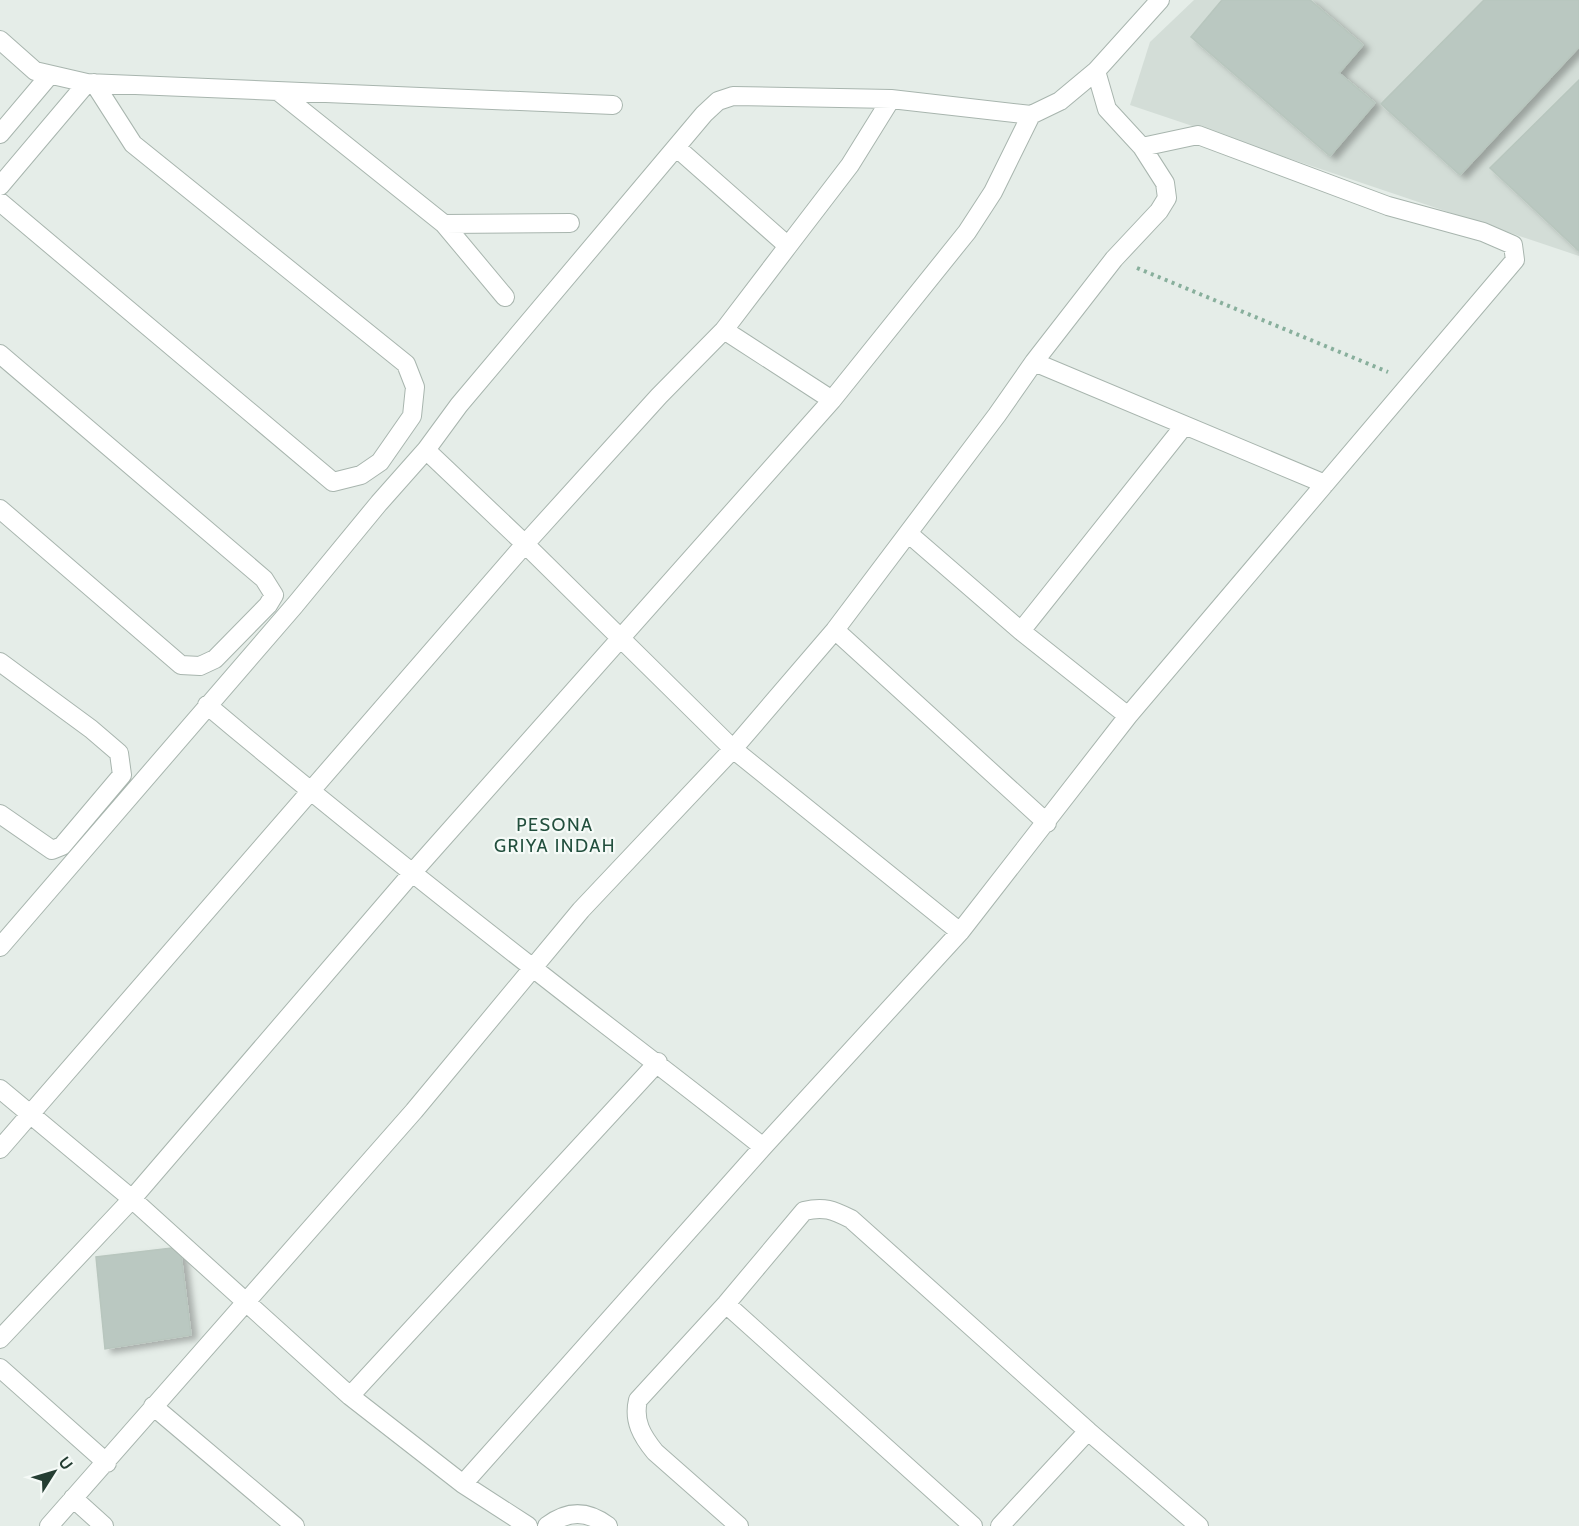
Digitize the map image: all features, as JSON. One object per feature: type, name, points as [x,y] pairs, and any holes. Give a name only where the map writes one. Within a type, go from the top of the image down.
[{"type":"street","points":[[0,947],[426,450],[459,405],[704,114],[718,101],[733,96],[891,99],[1031,115],[1060,101],[1096,71],[1160,0]]},
{"type":"street","points":[[0,40],[35,71],[49,76],[91,83],[613,105]]},
{"type":"street","points":[[49,1526],[107,1463],[153,1406],[414,1111],[581,910],[733,749],[835,630],[909,534],[1034,362],[1114,259],[1138,235],[1167,198],[1165,183],[1142,147],[1107,109],[1096,71]]},
{"type":"street","points":[[0,134],[49,76]]},
{"type":"street","points":[[0,186],[91,83]]},
{"type":"street","points":[[0,202],[333,482],[361,475],[380,462],[412,416],[415,387],[406,364],[133,144],[91,83]]},
{"type":"street","points":[[279,92],[444,224],[505,297]]},
{"type":"street","points":[[0,1149],[525,543],[724,330],[850,165],[891,99]]},
{"type":"street","points":[[0,1339],[132,1199],[413,872],[831,400],[967,232],[993,192],[1031,115]]},
{"type":"street","points":[[463,1484],[763,1148],[960,932],[1128,716],[1515,260],[1513,245],[1483,232],[1388,206],[1198,135],[1142,147]]},
{"type":"street","points":[[677,148],[788,246]]},
{"type":"street","points":[[444,224],[570,223]]},
{"type":"street","points":[[724,330],[831,400]]},
{"type":"street","points":[[0,354],[264,579],[274,595],[268,605],[215,659],[200,666],[181,665],[0,509]]},
{"type":"street","points":[[1034,362],[1325,484]]},
{"type":"street","points":[[1022,631],[1184,426]]},
{"type":"street","points":[[426,450],[525,543],[733,749],[960,932]]},
{"type":"street","points":[[909,534],[1022,631],[1128,716]]},
{"type":"street","points":[[835,630],[1047,823]]},
{"type":"street","points":[[0,662],[91,729],[119,753],[122,775],[62,846],[52,850],[0,814]]},
{"type":"street","points":[[207,705],[309,791],[534,969],[658,1062],[763,1148]]},
{"type":"street","points":[[350,1396],[658,1062]]},
{"type":"street","points":[[0,1089],[132,1199],[350,1396],[463,1484],[528,1526]]},
{"type":"street","points":[[739,1526],[645,1441],[635,1413],[638,1400],[726,1304],[804,1211],[827,1207],[851,1220],[1088,1431],[1199,1526]]},
{"type":"street","points":[[726,1304],[973,1526]]},
{"type":"street","points":[[0,1368],[107,1463]]},
{"type":"street","points":[[153,1406],[295,1526]]},
{"type":"street","points":[[1000,1526],[1088,1431]]},
{"type":"street","points":[[73,1498],[104,1526]]},
{"type":"street","points":[[547,1526],[560,1516],[579,1512],[595,1516],[608,1526]]},
{"type":"path","points":[[1114,259],[1411,381]]},
{"type":"shaded area","points":[[1194,0],[1579,0],[1579,256],[1130,105],[1150,42]]},
{"type":"building","points":[[1222,0],[1310,0],[1363,45],[1339,73],[1375,103],[1330,156],[1191,37]]},
{"type":"building","points":[[1484,0],[1579,0],[1579,47],[1460,175],[1381,104]]},
{"type":"building","points":[[1579,80],[1579,251],[1490,168]]},
{"type":"building","points":[[180,1247],[191,1335],[105,1349],[96,1257]]},
{"type":"district","name":"PESONA GRIYA INDAH","points":[[555,835]]}]
